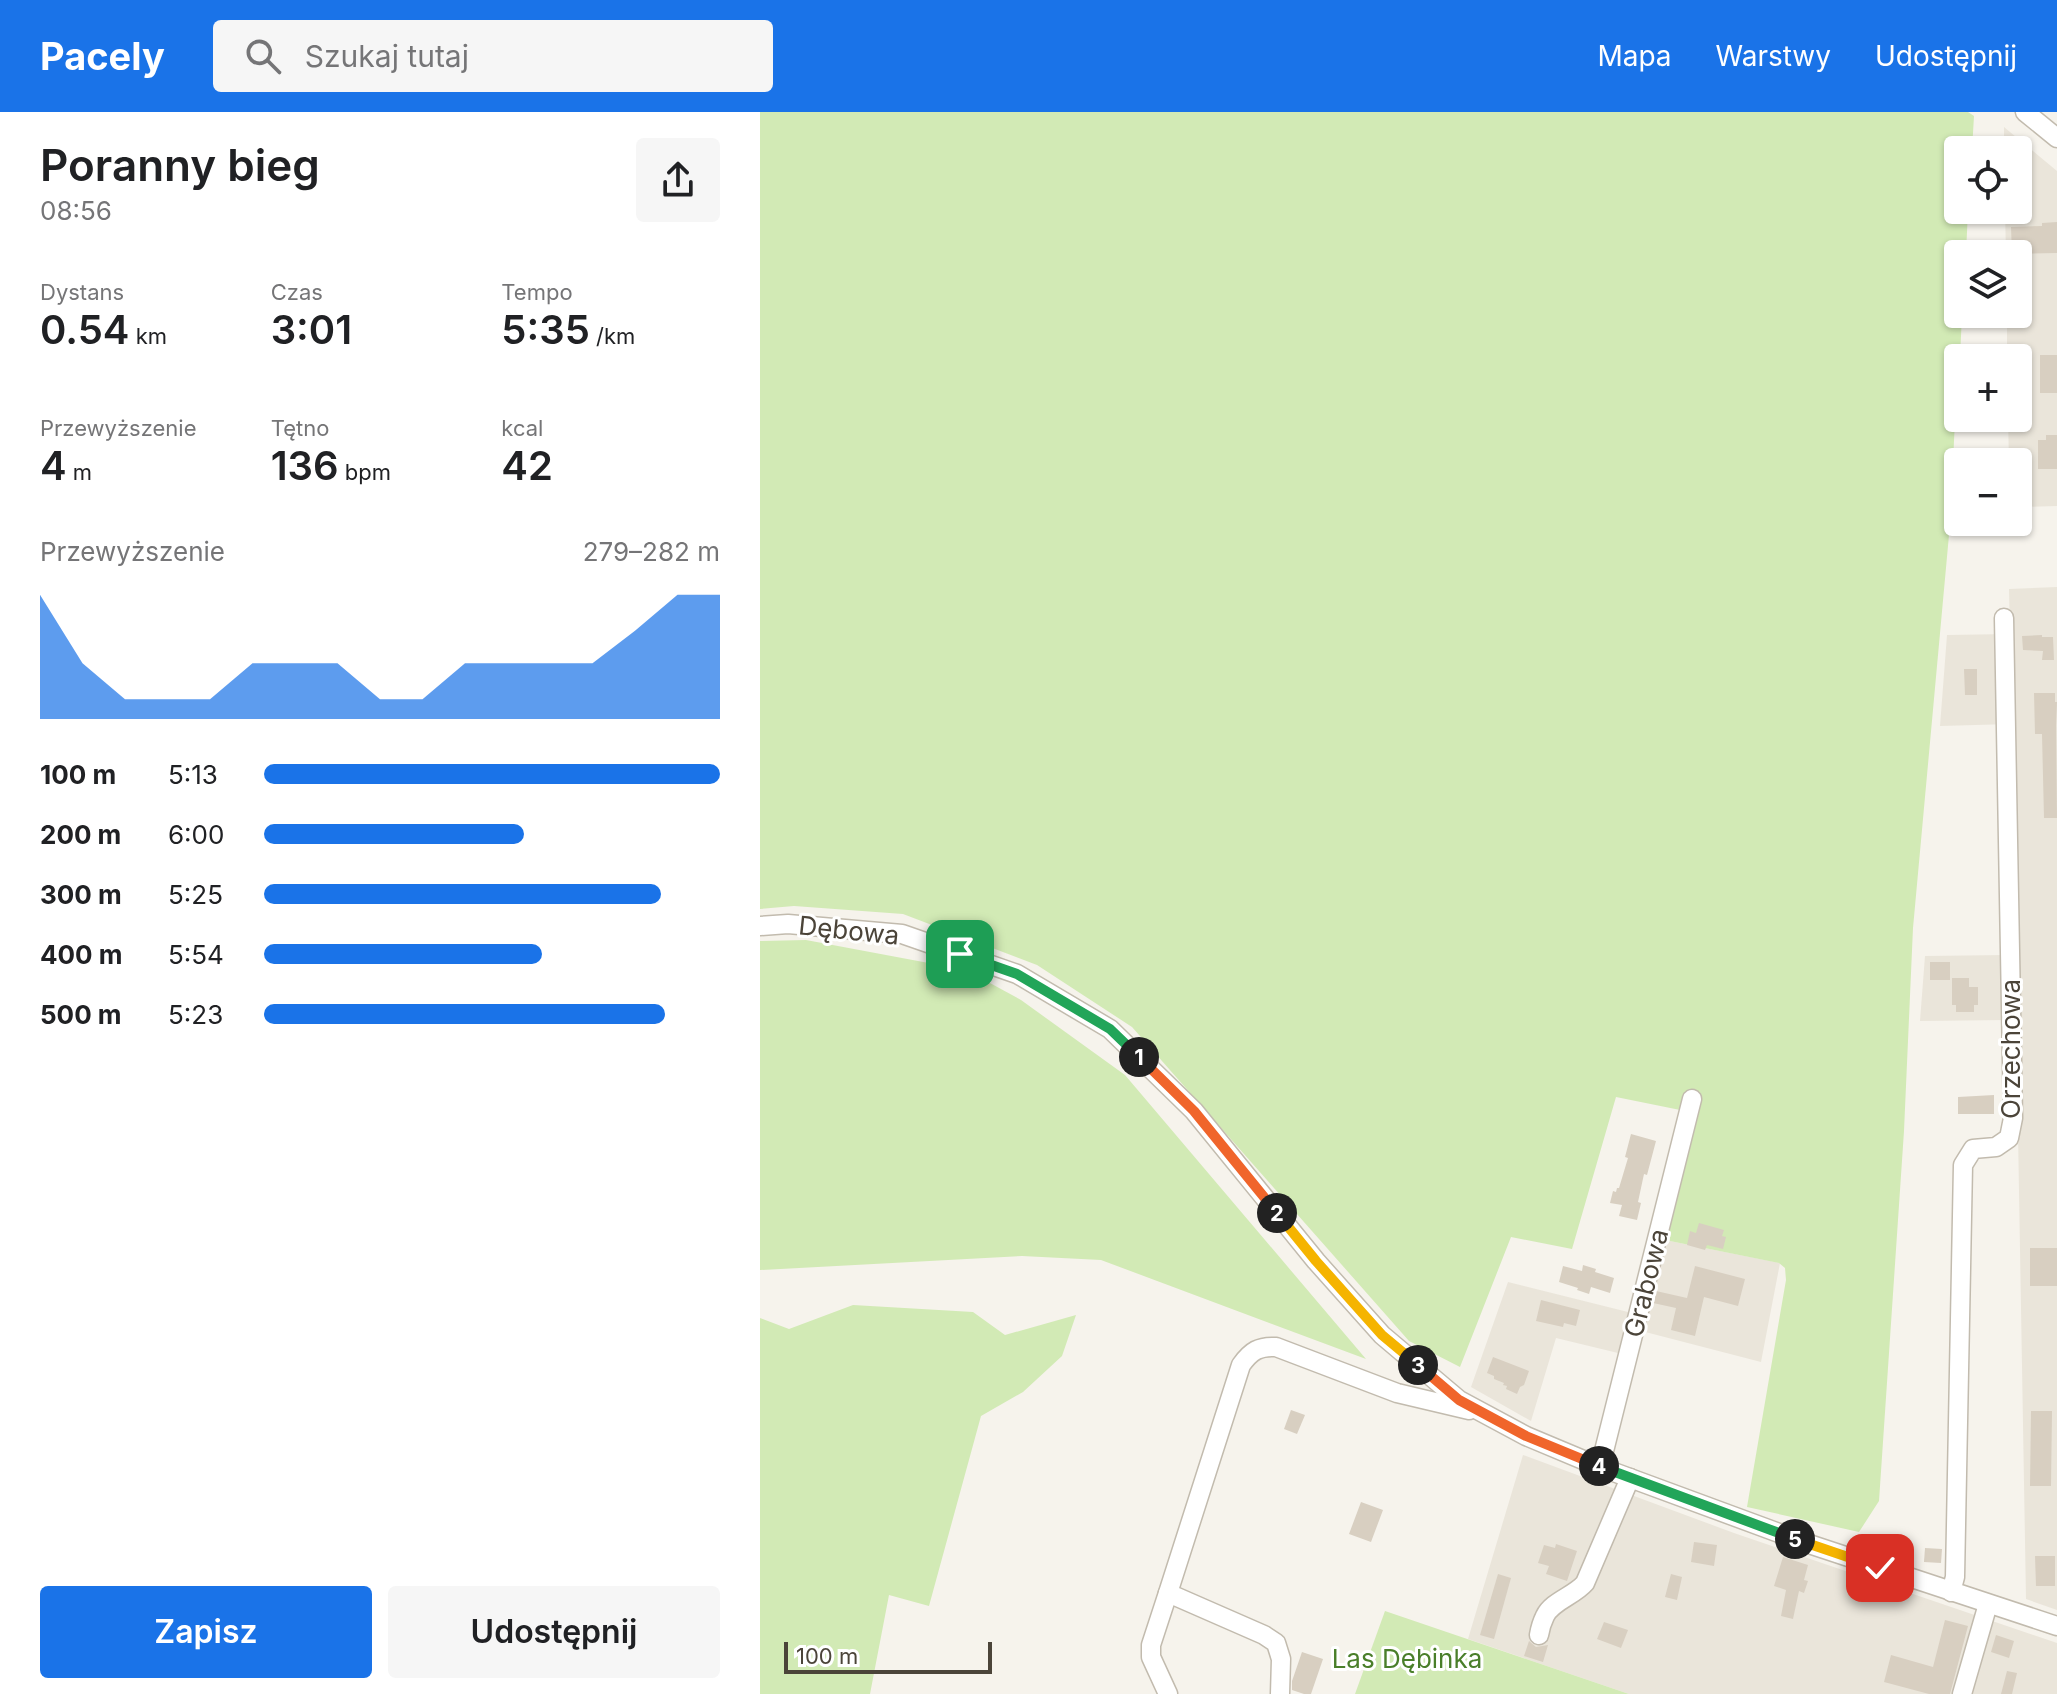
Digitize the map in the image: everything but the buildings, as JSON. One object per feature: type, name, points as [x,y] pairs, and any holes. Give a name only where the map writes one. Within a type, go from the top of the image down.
[{"type":"street","points":[[2025,112],[2057,138]]},
{"type":"street","name":"Orzechowa","points":[[1951,1592],[1955,1577],[1963,1165],[1973,1149],[1996,1147],[2009,1138],[2013,1118],[2004,618]]},
{"type":"street","name":"Dębowa","points":[[760,926],[788,924],[902,934],[1017,974],[1110,1029],[1194,1111],[1316,1261],[1382,1335],[1459,1400],[1526,1436],[1600,1467],[1809,1544],[2057,1626]]},
{"type":"street","name":"Grabowa","points":[[1600,1467],[1692,1099]]},
{"type":"street","points":[[1168,1694],[1151,1657],[1151,1645],[1241,1365],[1249,1353],[1263,1346],[1276,1347],[1397,1393],[1485,1414]]},
{"type":"street","points":[[1539,1635],[1545,1615],[1551,1608],[1585,1583],[1630,1478]]},
{"type":"street","points":[[1168,1593],[1276,1643],[1281,1659],[1280,1694]]},
{"type":"street","points":[[1962,1694],[1988,1604]]},
{"type":"shaded area","points":[[2004,127],[2015,136],[2004,136]]},
{"type":"shaded area","points":[[2032,150],[2057,171],[2057,506],[2032,507],[2032,448],[2009,448],[2008,432],[2032,432],[2032,344],[2007,344],[2007,328],[2032,328],[2032,240],[2006,240],[2005,224],[2032,224]]},
{"type":"shaded area","points":[[2057,587],[2057,1610],[2026,1599],[2011,724],[1940,726],[1947,635],[2010,634],[2009,589]]},
{"type":"shaded area","points":[[2006,955],[2006,1020],[1920,1021],[1925,956]]},
{"type":"shaded area","points":[[1660,1239],[1780,1263],[1761,1362],[1626,1327],[1618,1353],[1556,1338],[1531,1421],[1471,1387],[1508,1282],[1644,1316]]},
{"type":"shaded area","points":[[1523,1455],[1734,1533],[2057,1643],[2057,1694],[1629,1694],[1468,1639]]},
{"type":"green space","points":[[760,112],[1968,112],[1974,116],[1973,136],[1944,136],[1944,224],[1967,224],[1967,240],[1944,240],[1944,328],[1961,328],[1961,344],[1944,344],[1944,432],[1954,432],[1954,448],[1944,448],[1944,536],[1949,536],[1913,928],[1904,1131],[1879,1501],[1859,1532],[1747,1507],[1786,1280],[1785,1268],[1779,1263],[1660,1239],[1695,1113],[1616,1097],[1572,1249],[1511,1237],[1460,1367],[1409,1341],[1132,1027],[1037,965],[903,914],[794,906],[760,909]]},
{"type":"green space","points":[[806,940],[966,970],[1021,1000],[1125,1075],[1366,1359],[1101,1260],[1022,1256],[760,1270],[760,941]]},
{"type":"green space","points":[[853,1305],[973,1312],[1005,1335],[1076,1315],[1062,1356],[1023,1392],[981,1416],[929,1606],[889,1595],[870,1694],[760,1694],[760,1318],[789,1329]]},
{"type":"green space","name":"Las Dębinka","points":[[1385,1611],[1629,1694],[1355,1694]]},
{"type":"route","points":[[960,954],[1017,974],[1110,1029],[1194,1111],[1316,1261],[1382,1335],[1459,1400],[1526,1436],[1600,1467],[1880,1568]]}]
